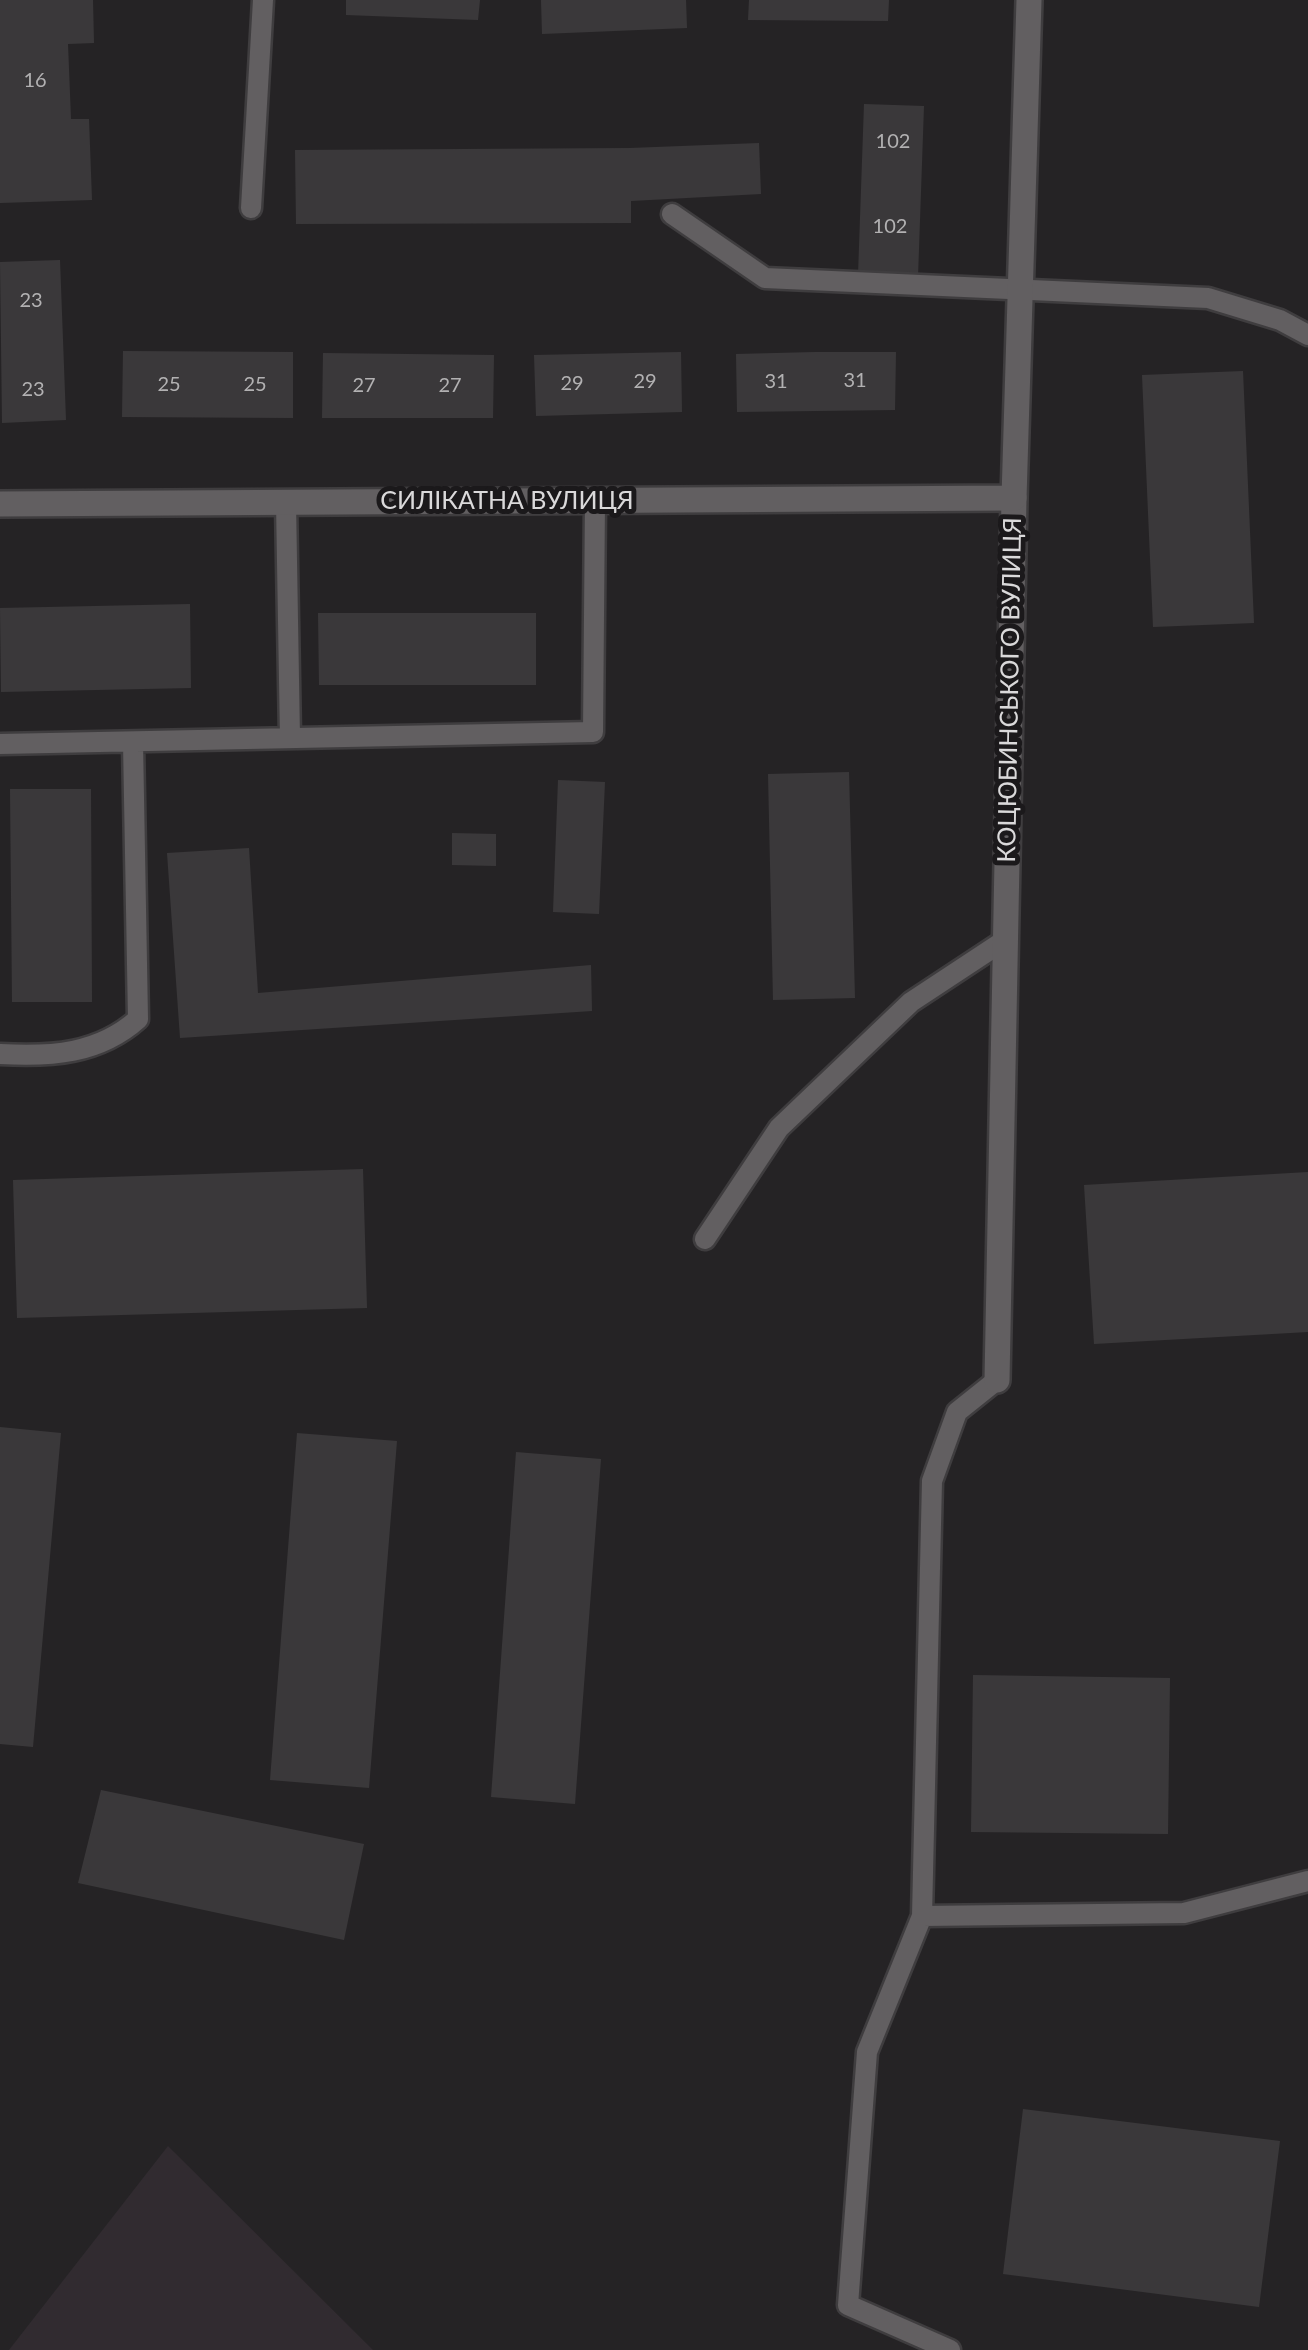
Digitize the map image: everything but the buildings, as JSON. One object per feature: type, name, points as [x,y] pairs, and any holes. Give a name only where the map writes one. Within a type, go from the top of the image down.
[{"type":"street","name":"КОЦЮБИНСЬКОГО ВУЛИЦЯ","points":[[997,1380],[1028,0]]},
{"type":"street","name":"СИЛІКАТНА ВУЛИЦЯ","points":[[0,504],[1014,498]]},
{"type":"lane","points":[[251,208],[263,0]]},
{"type":"lane","points":[[672,214],[766,278],[1208,298],[1280,320],[1308,334]]},
{"type":"lane","points":[[0,744],[593,732],[595,500]]},
{"type":"lane","points":[[286,502],[290,738]]},
{"type":"lane","points":[[0,1054],[92,1048],[121,1035],[138,1019],[134,742]]},
{"type":"lane","points":[[705,1239],[779,1128],[911,1002],[1006,940]]},
{"type":"lane","points":[[950,2350],[848,2305],[867,2052],[922,1916],[932,1481],[957,1412],[997,1380]]},
{"type":"lane","points":[[922,1916],[1184,1913],[1308,1881]]},
{"type":"shaded area","points":[[168,2146],[373,2350],[9,2350]]}]
